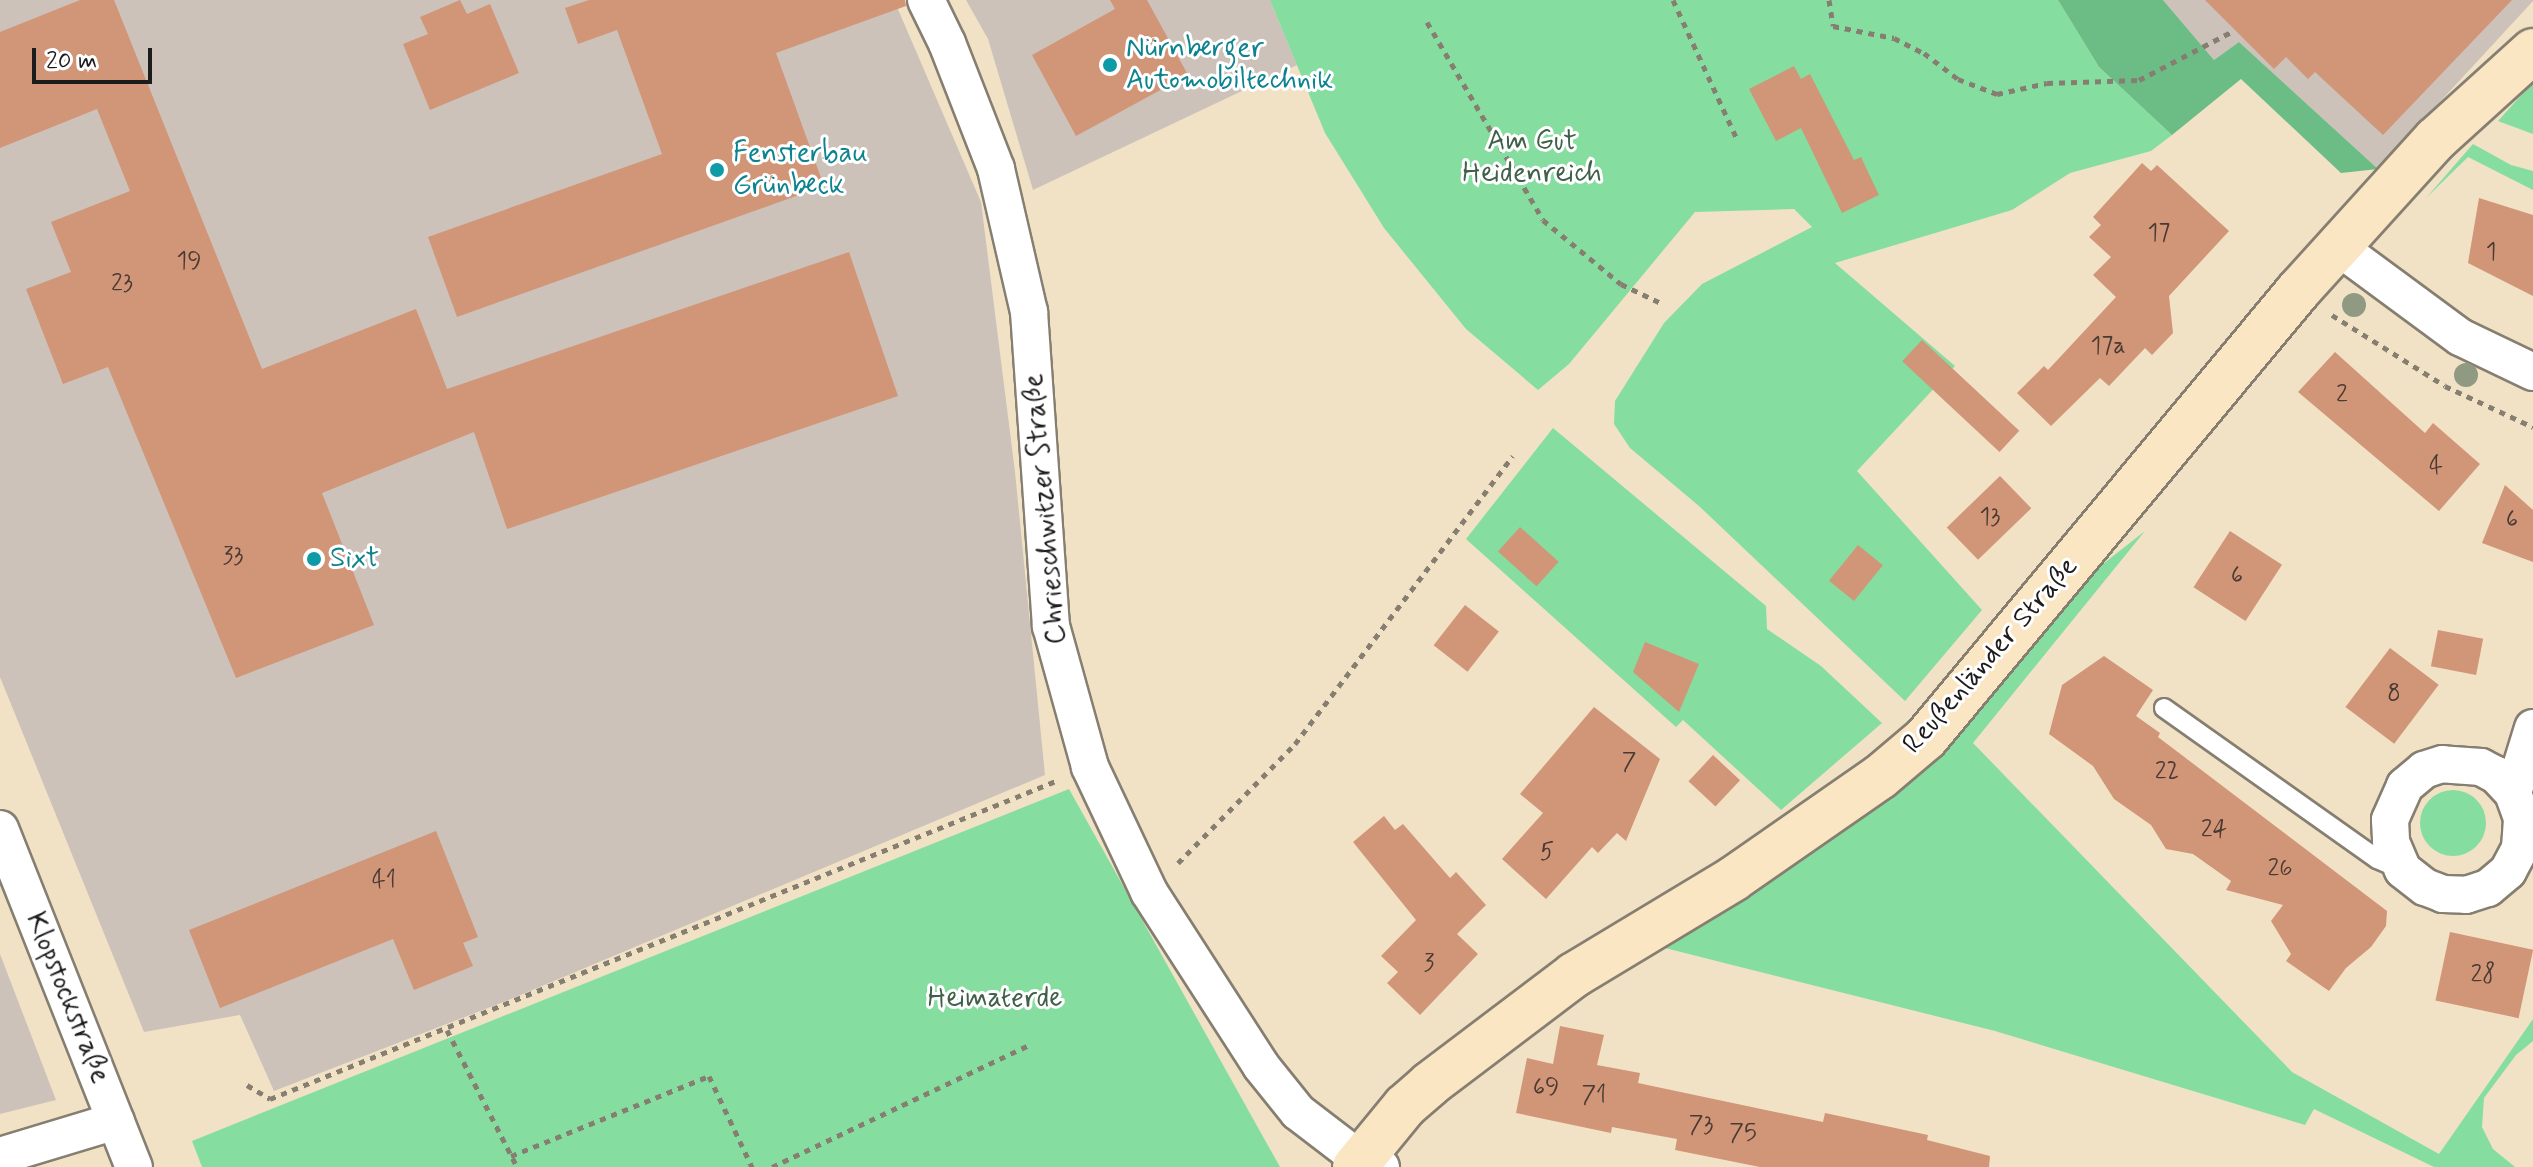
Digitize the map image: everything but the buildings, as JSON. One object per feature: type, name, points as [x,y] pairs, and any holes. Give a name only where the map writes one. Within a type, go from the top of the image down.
[{"type":"street","name":"Chrieschwitzer Straße","points":[[926,0],[947,43],[996,169],[1029,312],[1051,626],[1090,767],[1149,892],[1261,1066],[1298,1112],[1366,1165]]},
{"type":"street","name":"Reußenländer Straße","points":[[1366,1165],[1405,1106],[1430,1084],[1574,975],[1733,879],[1880,777],[1926,738],[2298,291],[2436,139],[2533,51]]},
{"type":"street","points":[[2338,247],[2460,337],[2533,372]]},
{"type":"street","points":[[2513,793],[2533,728]]},
{"type":"street","points":[[2451,763],[2481,767],[2496,775],[2513,793],[2522,818],[2520,848],[2508,871],[2488,888],[2466,895],[2443,894],[2425,887],[2403,870],[2391,842],[2390,820],[2405,786],[2424,770],[2451,763]]},
{"type":"street","name":"Klopstockstraße","points":[[0,829],[134,1167]]},
{"type":"street","points":[[0,1156],[116,1121]]},
{"type":"lane","points":[[2164,708],[2377,859],[2403,870]]},
{"type":"lane","points":[[0,1165],[12,1167]]},
{"type":"path","points":[[1673,0],[1737,139]]},
{"type":"path","points":[[1829,0],[1833,26],[1894,38],[1924,53],[1958,79],[1997,94],[2047,83],[2139,80],[2233,31]]},
{"type":"path","points":[[1427,22],[1543,220],[1621,284],[1663,304]]},
{"type":"path","points":[[2298,291],[2369,341],[2445,386],[2533,427]]},
{"type":"path","points":[[1149,892],[1295,744],[1513,456]]},
{"type":"path","points":[[247,1085],[270,1099],[447,1030],[1090,767]]},
{"type":"path","points":[[447,1030],[517,1167]]},
{"type":"path","points":[[772,1167],[1029,1045]]},
{"type":"path","points":[[511,1156],[709,1076],[752,1167]]},
{"type":"shaded area","name":"Fensterbau Grünbeck","points":[[0,0],[894,0],[981,202],[1015,472],[1045,775],[511,999],[274,1091],[240,1015],[144,1032],[0,677]]},
{"type":"shaded area","points":[[966,0],[1270,0],[1297,65],[1033,190],[988,39]]},
{"type":"shaded area","points":[[2163,0],[2533,1],[2378,169],[2239,42],[2214,60]]},
{"type":"shaded area","points":[[0,954],[56,1100],[0,1114]]},
{"type":"green space","name":"Am Gut Heidenreich","points":[[1270,0],[2058,0],[2099,67],[2172,135],[2151,151],[2070,173],[2012,210],[1835,263],[1955,366],[1857,471],[1982,610],[1905,701],[1699,506],[1630,448],[1614,424],[1615,401],[1664,323],[1702,284],[1812,227],[1794,209],[1695,212],[1569,364],[1538,390],[1466,329],[1384,228],[1325,133]]},
{"type":"green space","points":[[2058,0],[2163,0],[2214,60],[2239,42],[2378,169],[2341,173],[2241,79],[2172,135],[2099,67]]},
{"type":"green space","points":[[2533,82],[2533,134],[2498,121]]},
{"type":"green space","points":[[2473,144],[2511,165],[2533,171],[2533,190],[2468,157],[2426,198]]},
{"type":"green space","points":[[1553,428],[1766,606],[1767,629],[1821,666],[1882,723],[1781,810],[1683,720],[1676,727],[1466,539]]},
{"type":"green space","points":[[2145,531],[1973,743],[2292,1072],[2439,1154],[2533,1019],[2533,1041],[2516,1055],[2484,1098],[2482,1127],[2493,1149],[2515,1167],[2434,1167],[2314,1109],[2305,1125],[1995,1031],[1661,947],[1791,867],[1897,786],[2094,571]]},
{"type":"green space","name":"Heimaterde","points":[[1069,789],[1280,1167],[202,1167],[192,1141]]},
{"type":"green space","points":[[2453,790],[2466,793],[2476,800],[2483,810],[2486,823],[2483,836],[2476,846],[2466,853],[2453,856],[2440,853],[2430,846],[2423,836],[2420,823],[2423,810],[2430,800],[2440,793]]},
{"type":"place","name":"Nürnberger Automobiltechnik","points":[[1110,65]]},
{"type":"place","name":"Fensterbau Grünbeck","points":[[717,170]]},
{"type":"place","name":"Sixt","points":[[314,559]]}]
